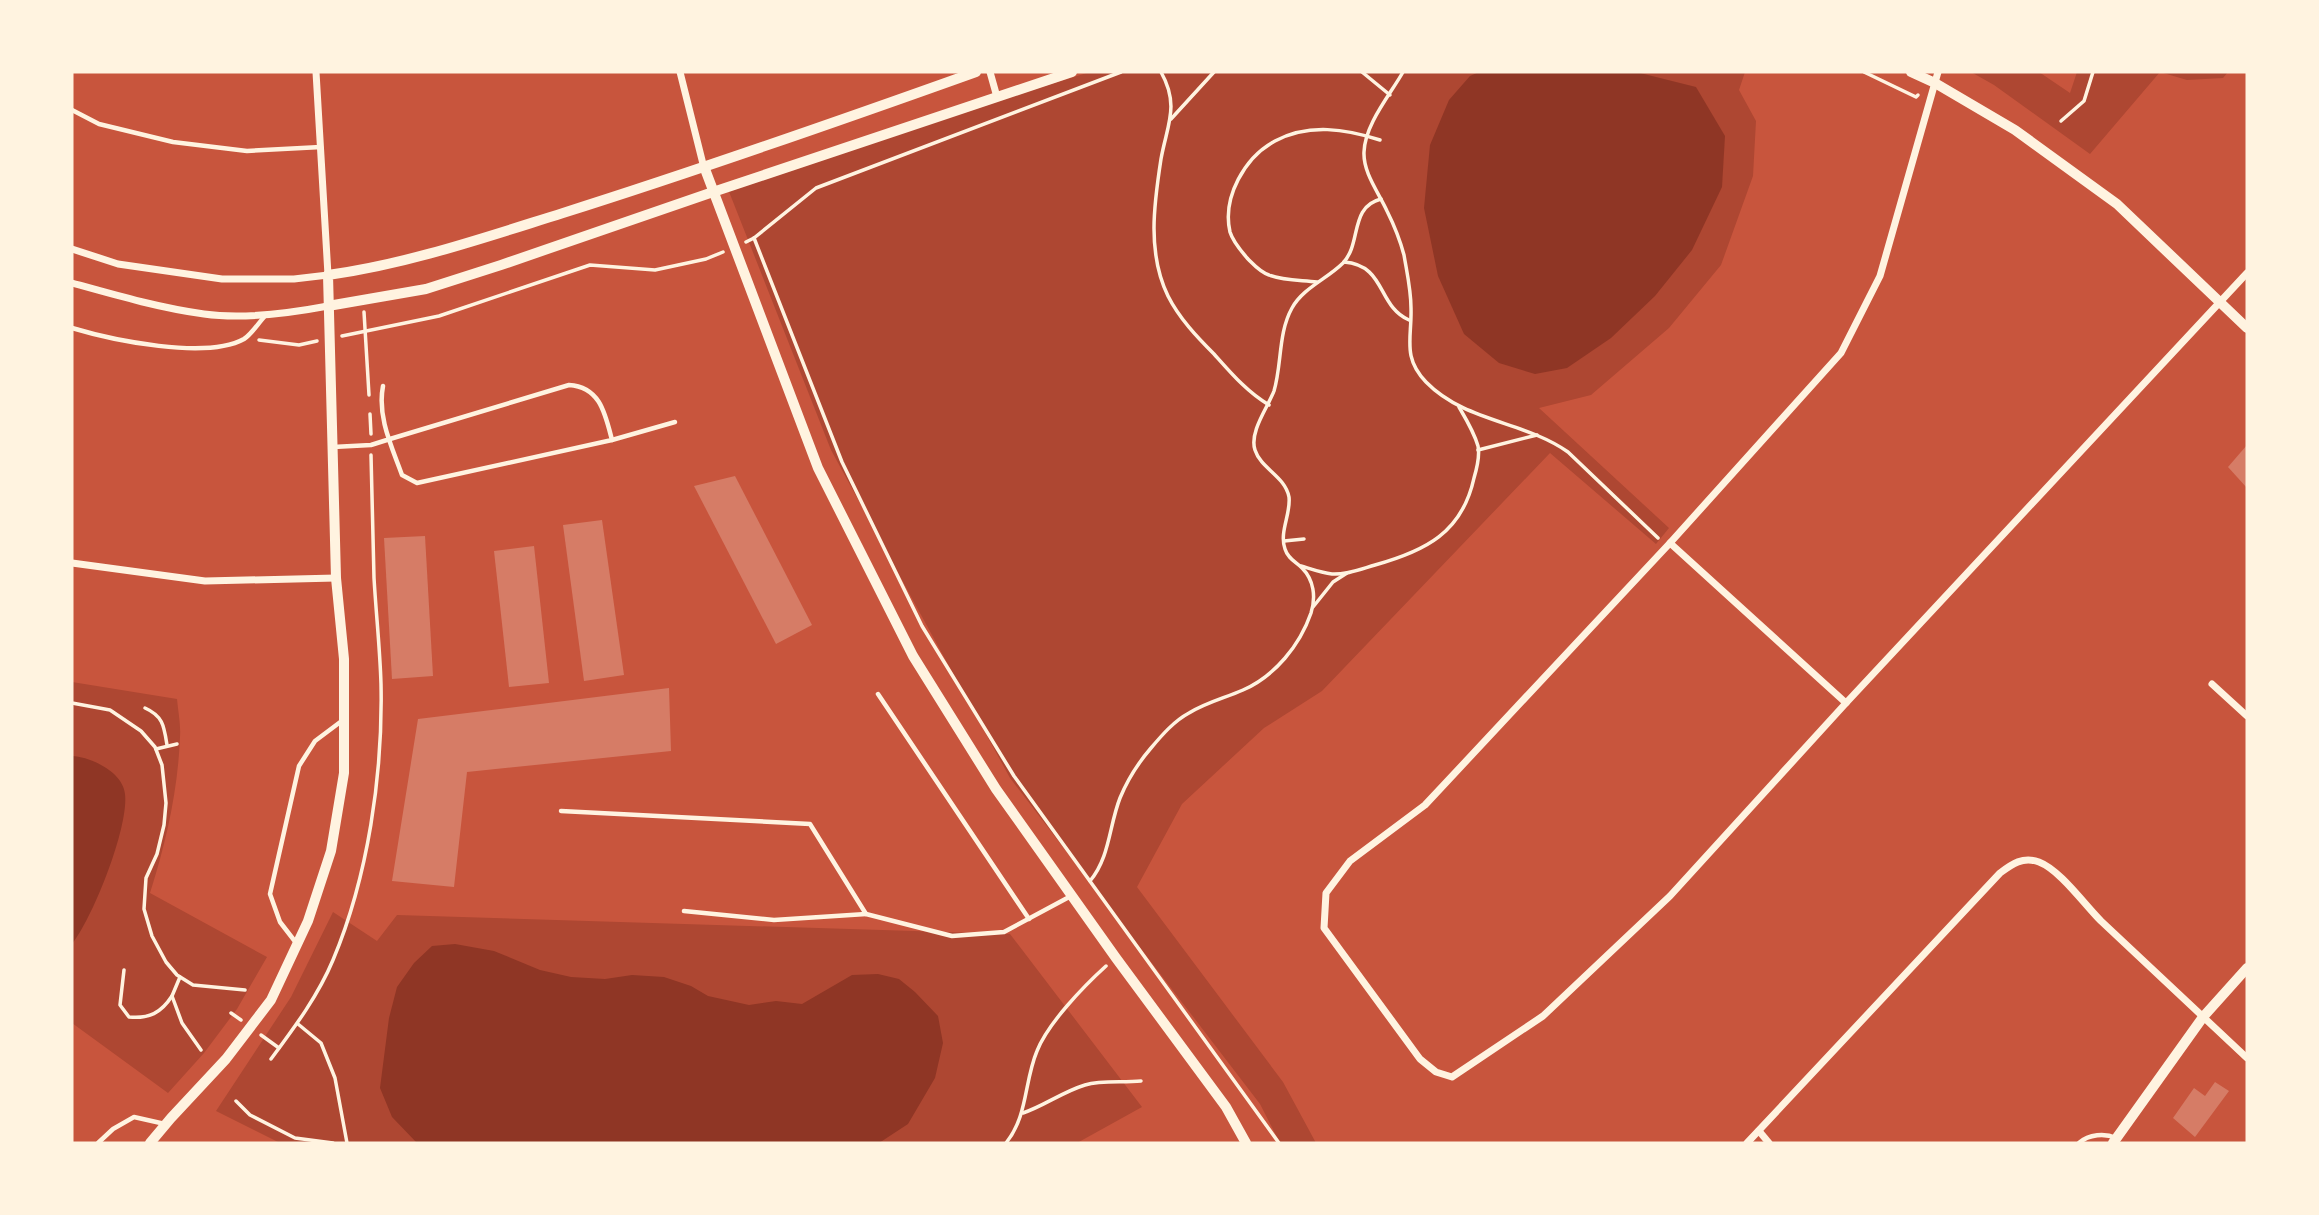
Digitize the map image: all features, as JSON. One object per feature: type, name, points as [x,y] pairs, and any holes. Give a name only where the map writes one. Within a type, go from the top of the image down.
[{"type":"street","points":[[150,1143],[226,1059],[271,1000],[308,921],[331,850],[344,773],[344,659],[336,578],[328,275],[316,72]]},
{"type":"street","points":[[680,72],[713,192],[818,468],[913,656],[996,789],[1226,1107],[1246,1143]]},
{"type":"street","points":[[72,249],[118,264],[222,279],[294,279],[362,270],[422,256],[705,169],[976,72]]},
{"type":"street","points":[[990,72],[997,97]]},
{"type":"street","points":[[72,283],[117,296],[206,315],[286,314],[426,289],[1072,72]]},
{"type":"street","points":[[1911,72],[1937,77],[2117,204],[2247,328]]},
{"type":"street","points":[[1937,77],[1880,276],[1840,353],[1668,545],[1425,805],[1350,861],[1326,893],[1324,928],[1420,1059],[1436,1072],[1452,1077],[1544,1016],[1670,896],[2247,273]]},
{"type":"street","points":[[1668,545],[1846,703]]},
{"type":"street","points":[[72,563],[205,581],[336,578]]},
{"type":"street","points":[[2211,684],[2247,716]]},
{"type":"street","points":[[1747,1143],[2000,873],[2014,862],[2032,860],[2050,868],[2099,919],[2247,1058]]},
{"type":"street","points":[[2115,1141],[2203,1017],[2247,968]]},
{"type":"street","points":[[1759,1131],[1769,1143]]},
{"type":"lane","points":[[72,110],[99,124],[173,142],[247,151],[321,147]]},
{"type":"lane","points":[[72,328],[174,347],[213,349],[245,338],[266,314]]},
{"type":"lane","points":[[332,447],[371,445],[569,385],[581,386],[595,395],[607,419],[612,440]]},
{"type":"lane","points":[[383,386],[381,412],[402,475],[417,483],[612,440],[675,422]]},
{"type":"lane","points":[[878,694],[1029,919]]},
{"type":"lane","points":[[297,945],[280,922],[270,894],[299,766],[315,741],[344,719]]},
{"type":"lane","points":[[561,811],[810,824],[866,914]]},
{"type":"lane","points":[[684,911],[774,920],[866,914],[952,936],[1004,932],[1072,896]]},
{"type":"lane","points":[[98,1143],[113,1129],[134,1117],[166,1124]]},
{"type":"lane","points":[[2079,1143],[2083,1139],[2103,1134],[2115,1141]]},
{"type":"path","points":[[1161,72],[1173,109],[1162,153],[1153,218],[1155,247],[1162,280],[1168,297],[1180,316],[1202,342],[1242,384],[1269,405]]},
{"type":"path","points":[[1170,121],[1214,72]]},
{"type":"path","points":[[1362,72],[1390,95]]},
{"type":"path","points":[[1403,72],[1376,117],[1364,150],[1364,165],[1401,245],[1412,310],[1408,348],[1418,372],[1426,383],[1459,407],[1552,440],[1668,545]]},
{"type":"path","points":[[1864,72],[1916,97],[1937,77]]},
{"type":"path","points":[[2061,121],[2084,101],[2093,72]]},
{"type":"path","points":[[1319,282],[1282,279],[1266,274],[1256,267],[1233,241],[1229,214],[1237,181],[1257,154],[1275,141],[1292,134],[1342,129],[1380,140]]},
{"type":"path","points":[[1090,881],[1103,861],[1120,798],[1148,751],[1177,721],[1189,713],[1216,699],[1244,690],[1279,665],[1303,631],[1314,596],[1310,579],[1285,550],[1289,495],[1285,485],[1255,450],[1257,430],[1277,382],[1286,324],[1292,309],[1301,295],[1344,262],[1354,242],[1364,208],[1381,199]]},
{"type":"path","points":[[754,238],[842,462],[922,625],[1014,776],[1279,1143]]},
{"type":"path","points":[[1344,262],[1354,263],[1371,272],[1394,312],[1410,320]]},
{"type":"path","points":[[245,338],[299,345],[330,339]]},
{"type":"path","points":[[1299,566],[1335,574],[1348,573],[1419,550],[1452,526],[1470,494],[1478,450],[1472,430],[1459,407]]},
{"type":"path","points":[[1478,450],[1537,435]]},
{"type":"path","points":[[1284,541],[1304,539]]},
{"type":"path","points":[[1312,608],[1333,582],[1348,573]]},
{"type":"path","points":[[72,702],[110,710],[141,731],[156,749],[162,765],[166,803],[164,825],[157,854],[146,878],[144,909],[152,936],[166,962],[193,985],[245,990]]},
{"type":"path","points":[[145,708],[158,713],[164,725],[167,745]]},
{"type":"path","points":[[156,749],[177,744]]},
{"type":"path","points":[[1006,1143],[1016,1131],[1023,1113],[1036,1053],[1048,1029],[1116,958]]},
{"type":"path","points":[[124,970],[120,1005],[129,1017],[154,1015],[165,1008],[180,976]]},
{"type":"path","points":[[172,996],[182,1023],[201,1050]]},
{"type":"path","points":[[298,1023],[321,1043],[335,1078],[347,1143]]},
{"type":"path","points":[[1023,1113],[1039,1107],[1061,1093],[1089,1084],[1142,1081]]},
{"type":"path","points":[[236,1101],[250,1115],[295,1138],[333,1143]]},
{"type":"shaded area","points":[[1090,72],[1745,72],[1739,90],[1756,121],[1753,176],[1721,265],[1669,328],[1591,395],[1539,408],[1669,528],[1656,544],[1550,453],[1322,691],[1264,728],[1182,804],[1137,887],[1283,1082],[1316,1143],[1280,1143],[1260,1104],[1010,778],[831,450],[726,184]]},
{"type":"shaded area","points":[[1479,72],[1636,72],[1696,87],[1725,136],[1722,187],[1692,250],[1655,296],[1611,338],[1567,368],[1535,374],[1499,363],[1464,334],[1438,276],[1424,208],[1430,145],[1449,100],[1470,76]]},
{"type":"shaded area","points":[[1971,72],[2039,72],[2070,93],[2077,72],[2160,72],[2090,154],[1994,85]]},
{"type":"shaded area","points":[[2160,72],[2228,72],[2223,78],[2187,80]]},
{"type":"shaded area","points":[[72,682],[177,699],[180,732],[177,777],[166,836],[150,893],[267,957],[237,1009],[204,1053],[168,1093],[72,1023]]},
{"type":"shaded area","points":[[72,756],[97,763],[119,779],[125,794],[125,809],[108,872],[90,914],[72,944]]},
{"type":"shaded area","points":[[333,912],[377,941],[397,915],[1010,934],[1142,1107],[1077,1143],[280,1143],[216,1111],[291,997]]},
{"type":"shaded area","points":[[455,944],[494,951],[540,970],[571,977],[664,977],[691,986],[708,996],[749,1005],[776,1001],[802,1004],[852,975],[878,974],[899,979],[938,1016],[943,1043],[935,1078],[908,1124],[879,1143],[417,1143],[392,1117],[380,1088],[389,1018],[397,987],[414,963],[432,946]]},
{"type":"building","points":[[2247,445],[2247,488],[2228,467]]},
{"type":"building","points":[[735,476],[812,625],[776,644],[694,486]]},
{"type":"building","points":[[602,520],[624,675],[584,681],[563,525]]},
{"type":"building","points":[[425,536],[433,676],[392,679],[384,538]]},
{"type":"building","points":[[534,546],[549,683],[509,687],[494,551]]},
{"type":"building","points":[[669,688],[671,751],[467,772],[454,887],[392,881],[418,719]]},
{"type":"building","points":[[2215,1082],[2229,1091],[2195,1137],[2173,1118],[2194,1088],[2205,1096]]}]
